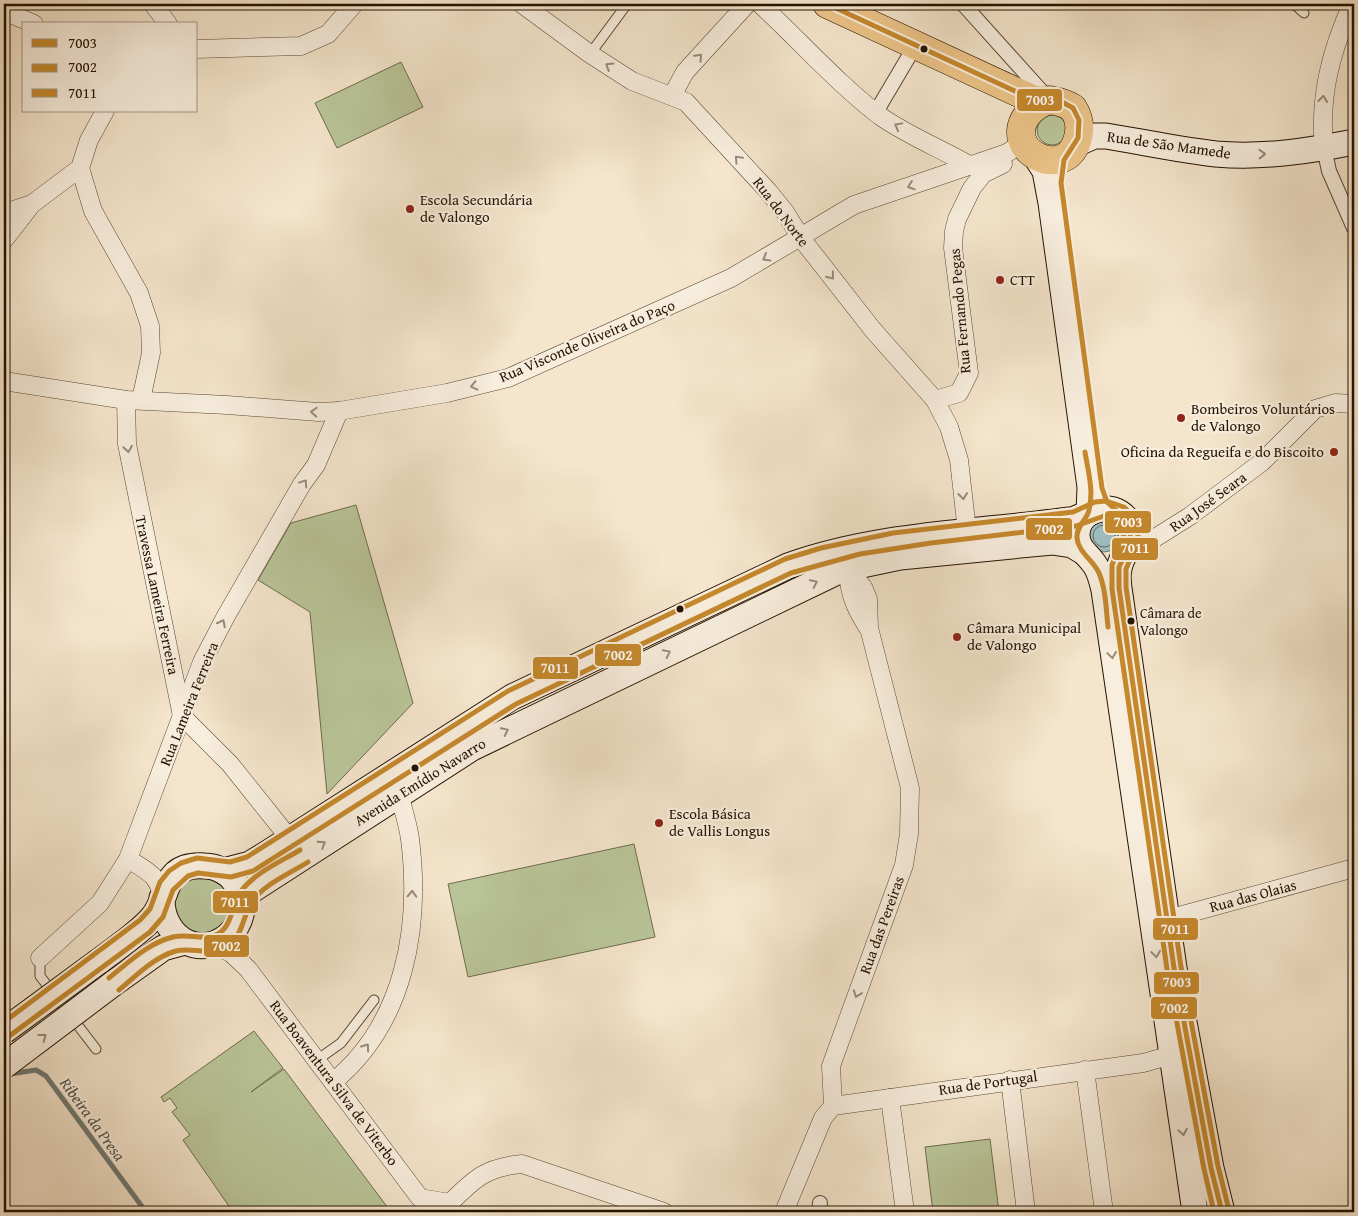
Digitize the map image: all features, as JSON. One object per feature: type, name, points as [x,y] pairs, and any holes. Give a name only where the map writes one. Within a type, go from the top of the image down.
[{"type":"main road","points":[[827,4],[915,46],[975,69],[1034,100],[1053,100],[1073,108],[1077,115],[1080,130],[1044,152]]},
{"type":"main road","points":[[975,69],[1011,92],[1019,102],[1044,152],[1062,164],[1061,182],[1096,449],[1102,488],[1107,502],[1114,510]]},
{"type":"main road","points":[[1053,100],[1036,106],[1051,203],[1060,309],[1090,487],[1089,513]]},
{"type":"main road","name":"Rua de São Mamede","points":[[1044,152],[1094,136],[1106,136],[1218,154],[1277,153],[1324,148],[1354,142]]},
{"type":"main road","points":[[1114,510],[1105,508],[1089,513],[1078,526],[1077,535],[1086,555],[1095,565],[1104,590],[1159,922],[1221,1205],[1194,1208],[1170,1057],[1159,922],[1119,588],[1119,567],[1126,551],[1131,528],[1121,514],[1114,510]]},
{"type":"main road","name":"Avenida Emídio Navarro","points":[[234,930],[240,918],[242,904],[249,892],[472,748],[584,693],[844,559],[967,531],[1069,520],[1089,513]]},
{"type":"main road","name":"Avenida Emídio Navarro","points":[[174,876],[185,868],[197,865],[210,866],[223,871],[250,864],[512,697],[788,566],[844,559],[900,557],[1052,542],[1072,545],[1086,555]]},
{"type":"main road","points":[[1086,555],[1107,562],[1126,551]]},
{"type":"main road","points":[[572,667],[584,693]]},
{"type":"main road","points":[[223,871],[233,879],[240,891],[242,904]]},
{"type":"main road","points":[[4,1031],[145,926],[157,913],[166,886],[174,876]]},
{"type":"main road","points":[[162,898],[162,911],[166,924],[174,934],[185,942],[198,945],[212,944],[224,939],[234,930]]},
{"type":"main road","points":[[4,1066],[163,948],[185,942]]},
{"type":"street","points":[[154,4],[167,22]]},
{"type":"street","points":[[198,49],[301,46],[328,34],[354,4]]},
{"type":"street","name":"Rua do Norte","points":[[522,4],[590,54],[632,81],[686,102],[768,191],[785,212],[801,238],[873,330],[935,400],[949,427],[960,460]]},
{"type":"street","points":[[672,96],[685,72],[747,4]]},
{"type":"street","points":[[760,4],[817,58],[836,79],[876,112],[971,166]]},
{"type":"street","points":[[962,4],[1044,94],[1053,100]]},
{"type":"street","points":[[1352,4],[1339,33],[1328,67],[1322,101],[1324,148],[1329,171],[1354,228]]},
{"type":"street","points":[[4,6],[11,14],[29,22]]},
{"type":"street","points":[[876,112],[915,46]]},
{"type":"street","points":[[4,240],[32,204],[80,168],[89,140],[104,112]]},
{"type":"street","name":"Rua Visconde Oliveira do Paço","points":[[4,381],[134,400],[318,412],[339,412],[447,393],[508,378],[731,278],[854,206],[1007,153],[1019,145],[1044,152]]},
{"type":"street","points":[[964,203],[984,174],[1008,163],[1044,152]]},
{"type":"street","name":"Travessa Lameira Ferreira","points":[[80,168],[92,211],[139,292],[150,326],[152,353],[134,400],[127,444],[182,716]]},
{"type":"street","points":[[936,179],[959,185],[963,190],[964,203]]},
{"type":"street","points":[[1342,199],[1354,205]]},
{"type":"street","name":"Rua Fernando Pegas","points":[[935,400],[959,393],[969,373],[953,248],[954,232],[964,203]]},
{"type":"street","points":[[4,213],[32,204]]},
{"type":"street","name":"Rua do Norte","points":[[959,393],[955,415],[967,531]]},
{"type":"street","name":"Rua José Seara","points":[[1126,551],[1155,538],[1190,516],[1262,462],[1315,409],[1335,403],[1354,404]]},
{"type":"street","name":"Rua Lameira Ferreira","points":[[40,958],[100,903],[128,860],[202,662],[302,484],[316,465],[339,412]]},
{"type":"street","name":"Rua das Pereiras","points":[[833,1106],[831,1066],[904,865],[909,834],[910,788],[869,628],[866,593],[844,559]]},
{"type":"street","points":[[182,716],[230,764],[290,839]]},
{"type":"street","points":[[333,1082],[353,1066],[382,1024],[402,978],[411,928],[413,876],[410,837],[399,794]]},
{"type":"street","points":[[128,860],[156,878],[161,887],[162,898]]},
{"type":"street","name":"Rua das Olaias","points":[[1159,922],[1354,868]]},
{"type":"street","points":[[145,870],[158,875],[174,876]]},
{"type":"street","name":"Rua Boaventura Silva de Viterbo","points":[[234,930],[237,945],[248,969]]},
{"type":"street","name":"Rua Boaventura Silva de Viterbo","points":[[212,944],[232,953],[248,969],[420,1198],[450,1203],[474,1180],[500,1166],[522,1164],[664,1212]]},
{"type":"street","points":[[1167,1030],[1156,1051],[1143,1063],[1152,1066],[1163,1074],[1171,1098],[1178,1104]]},
{"type":"street","points":[[1170,1057],[1180,1059],[1186,1065],[1194,1106],[1201,1114]]},
{"type":"street","name":"Rua de Portugal","points":[[833,1106],[1143,1063],[1170,1057]]},
{"type":"street","points":[[1085,1070],[1104,1212]]},
{"type":"street","points":[[1010,1080],[1026,1212]]},
{"type":"street","points":[[890,1098],[906,1212]]},
{"type":"street","points":[[784,1212],[823,1118],[833,1106]]},
{"type":"lane","points":[[590,54],[627,4]]},
{"type":"lane","points":[[1294,4],[1304,13]]},
{"type":"lane","points":[[40,958],[40,976],[96,1049]]},
{"type":"lane","points":[[317,1060],[341,1043],[374,1000]]},
{"type":"green space","points":[[401,62],[423,107],[337,148],[315,103]]},
{"type":"green space","points":[[1052,115],[1063,119],[1067,130],[1063,141],[1052,145],[1041,141],[1037,130],[1041,119]]},
{"type":"green space","points":[[356,505],[413,703],[327,794],[310,612],[258,580],[291,523]]},
{"type":"green space","points":[[634,844],[655,937],[468,977],[448,884]]},
{"type":"green space","points":[[197,878],[207,878],[222,886],[228,895],[230,906],[228,917],[222,926],[207,934],[197,934],[186,929],[179,922],[174,911],[174,901],[179,890],[186,883]]},
{"type":"green space","points":[[254,1031],[283,1068],[251,1092],[284,1069],[391,1212],[233,1212],[183,1140],[190,1135],[172,1112],[177,1108],[170,1098],[164,1102],[161,1097]]},
{"type":"green space","points":[[990,1139],[999,1212],[933,1212],[925,1147]]},
{"type":"water","points":[[1104,520],[1115,525],[1120,536],[1115,547],[1104,552],[1093,547],[1088,536],[1093,525]]},
{"type":"waterway","name":"Ribeira da Presa","points":[[10,1074],[36,1070],[46,1076],[146,1212]]},
{"type":"transit line","name":"7003","points":[[827,4],[1034,100],[1062,102],[1073,108],[1079,120],[1078,138],[1064,160],[1061,183],[1102,488],[1107,502],[1127,520],[1131,528],[1129,547],[1119,567],[1119,588],[1174,968],[1211,1168],[1222,1212]]},
{"type":"transit line","name":"7003","points":[[1085,452],[1091,496],[1088,514],[1078,530],[1077,538],[1080,548],[1099,573],[1103,586],[1108,627]]},
{"type":"transit line","name":"7011","points":[[4,1022],[140,920],[150,909],[160,882],[169,871],[181,863],[197,858],[230,862],[247,857],[508,691],[785,559],[821,548],[893,533],[1073,512],[1095,502],[1106,501],[1124,507],[1133,516],[1139,539],[1126,569],[1126,587],[1181,967],[1218,1166],[1229,1210]]},
{"type":"transit line","name":"7002","points":[[8,1037],[150,932],[163,917],[173,890],[188,876],[198,873],[231,877],[253,871],[516,704],[791,573],[860,554],[931,543],[1076,526],[1104,516],[1120,524],[1124,537],[1112,565],[1112,589],[1167,969],[1204,1169],[1214,1212]]},
{"type":"transit line","name":"7011","points":[[109,978],[139,954],[164,940],[178,936],[207,937],[218,934],[227,925],[238,896],[247,884],[269,868],[300,850]]},
{"type":"transit line","name":"7002","points":[[119,990],[146,968],[168,954],[183,950],[209,951],[222,949],[228,945],[240,931],[249,908],[257,896],[277,880],[308,862]]},
{"type":"place","name":"Escola Secundária de Valongo","points":[[410,209]]},
{"type":"place","name":"CTT","points":[[1000,280]]},
{"type":"place","name":"Bombeiros Voluntários de Valongo","points":[[1181,418]]},
{"type":"place","name":"Oficina da Regueifa e do Biscoito","points":[[1334,452]]},
{"type":"place","name":"Câmara de Valongo","points":[[1131,621]]},
{"type":"place","name":"Câmara Municipal de Valongo","points":[[957,637]]},
{"type":"place","name":"Escola Básica de Vallis Longus","points":[[659,823]]}]
